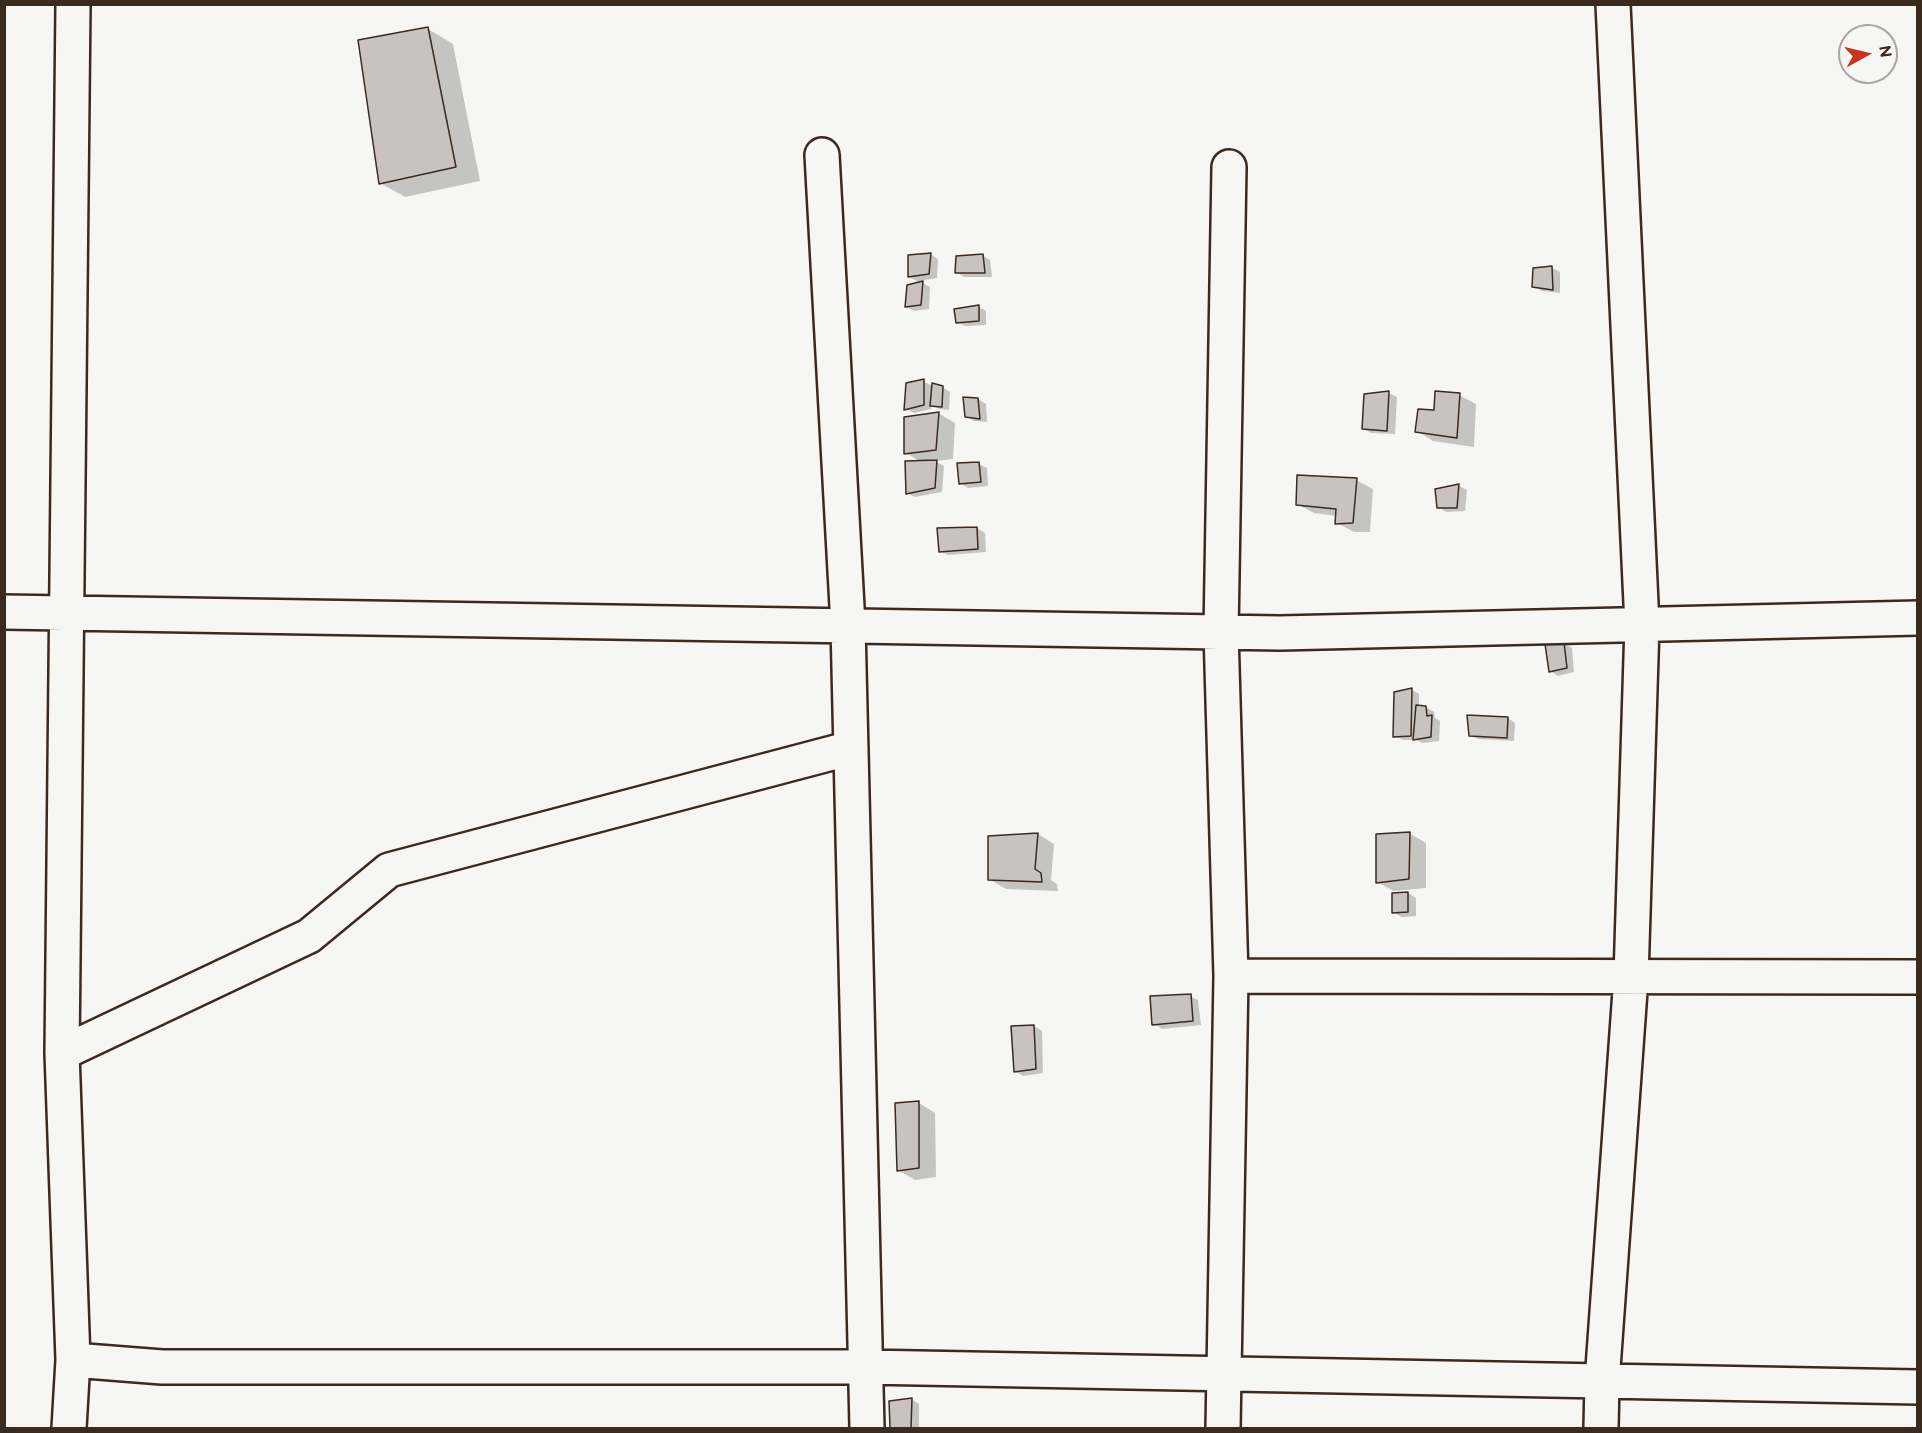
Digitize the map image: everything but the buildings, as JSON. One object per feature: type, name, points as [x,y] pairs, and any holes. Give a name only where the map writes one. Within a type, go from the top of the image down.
[{"type":"street","points":[[69,1428],[73,1360],[62,1053],[73,4]]},
{"type":"street","points":[[1601,1428],[1602,1382],[1631,977],[1642,625],[1613,4]]},
{"type":"street","points":[[822,155],[848,625],[867,1428]]},
{"type":"street","points":[[1223,1428],[1231,976],[1221,632],[1229,166]]},
{"type":"street","points":[[4,612],[1280,633],[1917,618]]},
{"type":"street","points":[[62,1053],[309,936],[389,870],[851,748]]},
{"type":"street","points":[[1231,976],[1917,977]]},
{"type":"street","points":[[73,1360],[162,1367],[866,1367],[1917,1387]]}]
